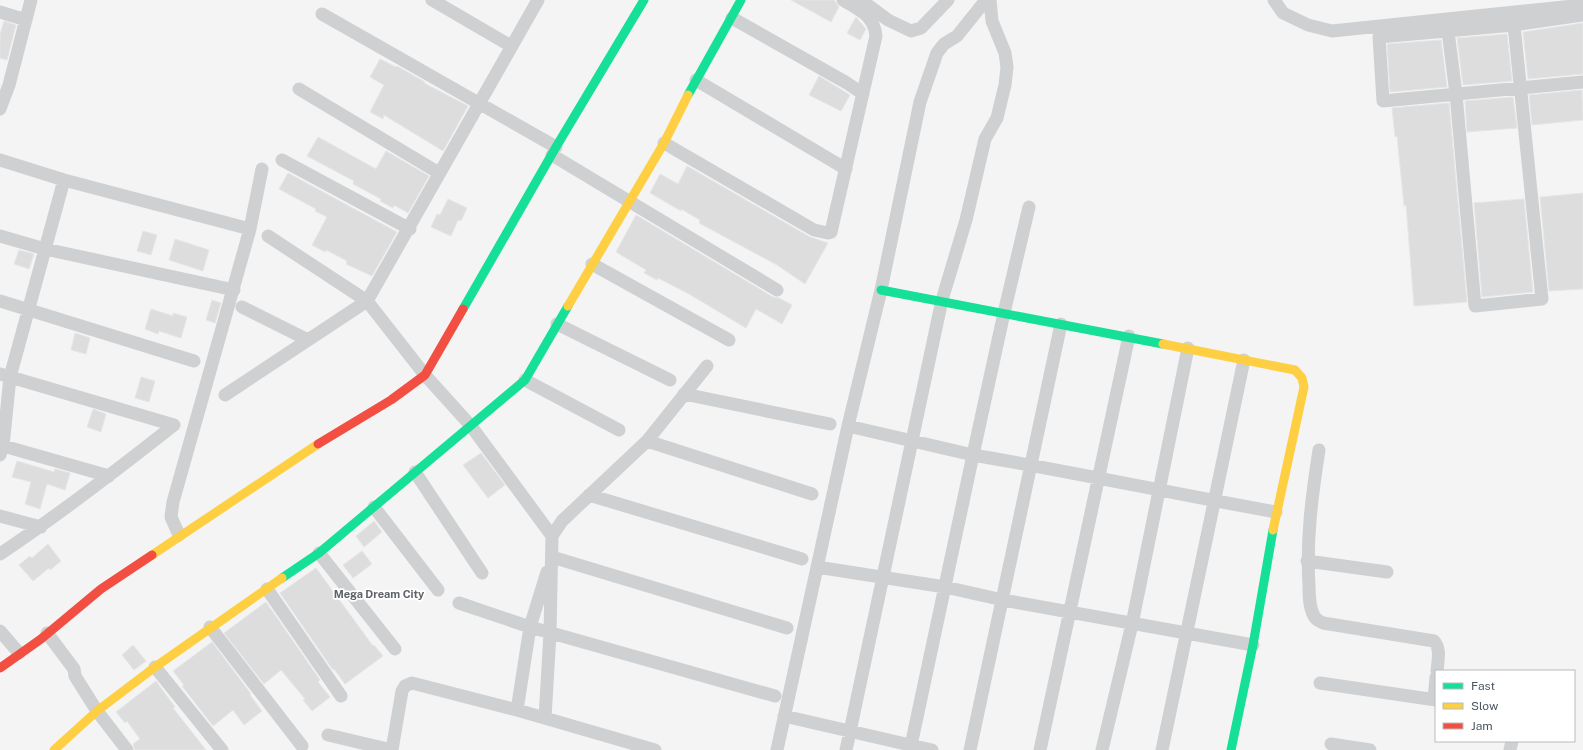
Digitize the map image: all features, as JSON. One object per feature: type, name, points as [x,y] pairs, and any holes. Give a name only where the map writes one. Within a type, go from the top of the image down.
[{"type":"street","points":[[0,109],[4,83],[26,20],[31,0]]},
{"type":"street","points":[[432,0],[511,46]]},
{"type":"street","points":[[224,395],[367,301],[410,229],[439,173],[538,0]]},
{"type":"street","points":[[0,668],[44,636],[101,588],[179,535],[360,417],[391,400],[424,375],[554,151],[644,0]]},
{"type":"street","points":[[54,750],[97,711],[155,667],[210,627],[319,553],[525,380],[629,200],[664,143],[696,80],[741,0]]},
{"type":"street","points":[[664,143],[821,233],[828,234],[833,229],[876,36],[875,25],[867,15],[843,0]]},
{"type":"street","points":[[861,0],[888,20],[911,31],[921,28],[948,0]]},
{"type":"street","points":[[777,750],[848,426],[881,290],[920,102],[932,66],[944,44],[957,36],[986,0]]},
{"type":"street","points":[[846,750],[913,442],[942,300],[966,220],[985,139],[997,118],[1005,85],[1007,66],[1005,53],[992,21],[990,0]]},
{"type":"street","points":[[1274,0],[1284,13],[1308,25],[1332,31],[1583,5]]},
{"type":"street","points":[[0,12],[26,20]]},
{"type":"street","points":[[322,14],[479,102],[629,200],[777,290]]},
{"type":"street","points":[[1583,15],[1514,25],[1379,37],[1383,101],[1520,90],[1583,82]]},
{"type":"street","points":[[732,18],[847,83],[863,94]]},
{"type":"street","points":[[1448,31],[1456,94],[1475,306],[1542,299],[1514,25]]},
{"type":"street","points":[[696,80],[846,169]]},
{"type":"street","points":[[299,89],[439,173]]},
{"type":"street","points":[[0,160],[64,180],[250,229]]},
{"type":"street","points":[[282,160],[410,229]]},
{"type":"street","points":[[179,535],[171,517],[173,502],[234,290],[250,229],[262,169]]},
{"type":"street","points":[[64,180],[28,309],[5,376],[1,448],[109,476]]},
{"type":"street","points":[[910,748],[1004,313],[1029,206]]},
{"type":"street","points":[[0,236],[45,248],[234,290]]},
{"type":"street","points":[[268,236],[367,301],[424,375],[470,426],[552,536]]},
{"type":"street","points":[[592,264],[730,340]]},
{"type":"street","points":[[881,290],[942,300],[1060,324],[1129,336],[1295,370],[1304,380],[1304,388],[1276,512],[1253,644],[1231,750]]},
{"type":"street","points":[[0,301],[194,360]]},
{"type":"street","points":[[242,307],[308,340]]},
{"type":"street","points":[[558,324],[670,380]]},
{"type":"street","points":[[970,750],[1032,464],[1060,324]]},
{"type":"street","points":[[1040,750],[1129,336]]},
{"type":"street","points":[[1102,750],[1132,624],[1161,490],[1188,348]]},
{"type":"street","points":[[1162,750],[1188,633],[1244,360]]},
{"type":"street","points":[[545,718],[550,633],[552,536],[562,521],[647,440],[707,366]]},
{"type":"street","points":[[0,554],[41,527],[174,425],[5,376]]},
{"type":"street","points":[[525,380],[619,430]]},
{"type":"street","points":[[684,394],[830,424]]},
{"type":"street","points":[[848,426],[973,455],[1032,464],[1276,512]]},
{"type":"street","points":[[647,440],[812,494]]},
{"type":"street","points":[[1319,450],[1311,498],[1307,561],[1310,601],[1316,620],[1323,623],[1434,641],[1438,645],[1439,651],[1437,670]]},
{"type":"street","points":[[414,472],[482,573]]},
{"type":"street","points":[[590,495],[802,559]]},
{"type":"street","points":[[374,507],[438,590]]},
{"type":"street","points":[[0,516],[41,527]]},
{"type":"street","points":[[319,553],[395,649]]},
{"type":"street","points":[[517,710],[530,627],[552,557]]},
{"type":"street","points":[[552,557],[787,628]]},
{"type":"street","points":[[1307,561],[1387,572]]},
{"type":"street","points":[[818,567],[945,587],[1003,600],[1132,624],[1253,644]]},
{"type":"street","points":[[267,589],[341,696]]},
{"type":"street","points":[[458,603],[550,633],[775,696]]},
{"type":"street","points":[[210,627],[302,746]]},
{"type":"street","points":[[0,631],[19,653]]},
{"type":"street","points":[[44,636],[74,669],[75,676],[97,711],[127,750]]},
{"type":"street","points":[[155,667],[222,750]]},
{"type":"street","points":[[328,735],[392,750],[402,691],[404,686],[412,683],[517,710],[655,750]]},
{"type":"street","points":[[1320,683],[1435,699]]},
{"type":"street","points":[[784,716],[910,748],[932,750]]},
{"type":"street","points":[[1331,744],[1370,750]]},
{"type":"building","points":[[791,0],[834,0],[839,7],[831,22]]},
{"type":"building","points":[[856,17],[866,29],[860,40],[847,33]]},
{"type":"building","points":[[4,21],[16,25],[7,60],[0,58],[0,34]]},
{"type":"building","points":[[1583,23],[1583,74],[1528,79],[1523,32]]},
{"type":"building","points":[[1507,34],[1512,81],[1463,85],[1457,38]]},
{"type":"building","points":[[1441,40],[1447,87],[1390,92],[1387,44]]},
{"type":"building","points":[[380,59],[396,67],[397,66],[425,82],[424,83],[468,106],[443,151],[384,115],[383,119],[370,112],[384,85],[370,77]]},
{"type":"building","points":[[819,76],[850,95],[841,111],[809,95]]},
{"type":"building","points":[[1582,90],[1583,120],[1532,125],[1529,95]]},
{"type":"building","points":[[1513,97],[1517,128],[1467,132],[1465,101]]},
{"type":"building","points":[[1449,103],[1467,302],[1414,306],[1406,205],[1404,206],[1397,136],[1395,137],[1392,108]]},
{"type":"building","points":[[318,137],[376,169],[386,151],[429,176],[408,213],[394,205],[393,208],[380,201],[381,199],[353,184],[354,181],[307,156]]},
{"type":"building","points":[[687,166],[810,237],[828,243],[805,284],[777,265],[699,223],[700,220],[650,193],[660,174],[678,184]]},
{"type":"building","points":[[288,173],[397,232],[372,276],[346,264],[347,261],[326,250],[325,252],[312,245],[327,217],[315,211],[316,209],[279,189]]},
{"type":"building","points":[[1583,193],[1583,289],[1549,291],[1540,197]]},
{"type":"building","points":[[448,199],[467,208],[461,221],[458,220],[451,236],[431,227],[437,214],[440,215]]},
{"type":"building","points":[[1524,199],[1533,292],[1482,297],[1474,203]]},
{"type":"building","points":[[636,215],[773,297],[779,298],[792,305],[782,324],[756,309],[746,328],[689,294],[658,278],[657,280],[644,273],[646,270],[616,252]]},
{"type":"building","points":[[143,231],[157,235],[151,255],[137,251]]},
{"type":"building","points":[[175,239],[209,250],[203,271],[169,260]]},
{"type":"building","points":[[19,250],[34,254],[29,269],[14,264]]},
{"type":"building","points":[[212,300],[221,303],[215,323],[206,320]]},
{"type":"building","points":[[151,309],[173,316],[173,313],[187,317],[181,338],[159,331],[158,334],[145,329]]},
{"type":"building","points":[[75,333],[90,338],[86,354],[71,350]]},
{"type":"building","points":[[141,377],[155,381],[149,402],[135,398]]},
{"type":"building","points":[[93,409],[106,414],[101,432],[87,427]]},
{"type":"building","points":[[481,453],[505,485],[488,498],[463,465]]},
{"type":"building","points":[[17,461],[54,472],[55,469],[70,473],[65,490],[47,484],[40,509],[25,504],[31,482],[12,477]]},
{"type":"building","points":[[374,521],[382,532],[364,547],[356,536]]},
{"type":"building","points":[[48,544],[61,561],[50,570],[49,568],[33,581],[19,565],[30,556],[32,558]]},
{"type":"building","points":[[362,551],[372,564],[353,578],[343,565]]},
{"type":"building","points":[[316,568],[373,646],[374,645],[383,656],[345,684],[334,669],[333,670],[280,593]]},
{"type":"building","points":[[266,602],[320,680],[318,682],[330,697],[312,711],[303,700],[305,699],[281,670],[264,684],[224,633]]},
{"type":"building","points":[[212,642],[262,711],[244,725],[233,710],[213,726],[182,686],[184,685],[173,671]]},
{"type":"building","points":[[133,645],[146,661],[134,670],[122,655]]},
{"type":"building","points":[[156,681],[175,707],[173,708],[206,750],[135,750],[133,744],[140,739],[127,721],[125,723],[116,712]]},
{"type":"traffic: fast","points":[[463,309],[556,147],[644,0]]},
{"type":"traffic: fast","points":[[688,95],[741,0]]},
{"type":"traffic: fast","points":[[881,290],[1163,344]]},
{"type":"traffic: fast","points":[[282,578],[319,553],[525,380],[568,306]]},
{"type":"traffic: fast","points":[[1231,750],[1253,645],[1273,530]]},
{"type":"traffic: slow","points":[[568,306],[664,143],[688,95]]},
{"type":"traffic: slow","points":[[1163,344],[1295,370],[1302,378],[1304,387],[1273,530]]},
{"type":"traffic: slow","points":[[152,555],[318,444]]},
{"type":"traffic: slow","points":[[54,750],[97,711],[155,667],[282,578]]},
{"type":"traffic: jam","points":[[318,444],[391,400],[425,375],[463,309]]},
{"type":"traffic: jam","points":[[0,668],[41,639],[101,589],[152,555]]},
{"type":"district","name":"Mega Dream City","points":[[379,594]]}]
